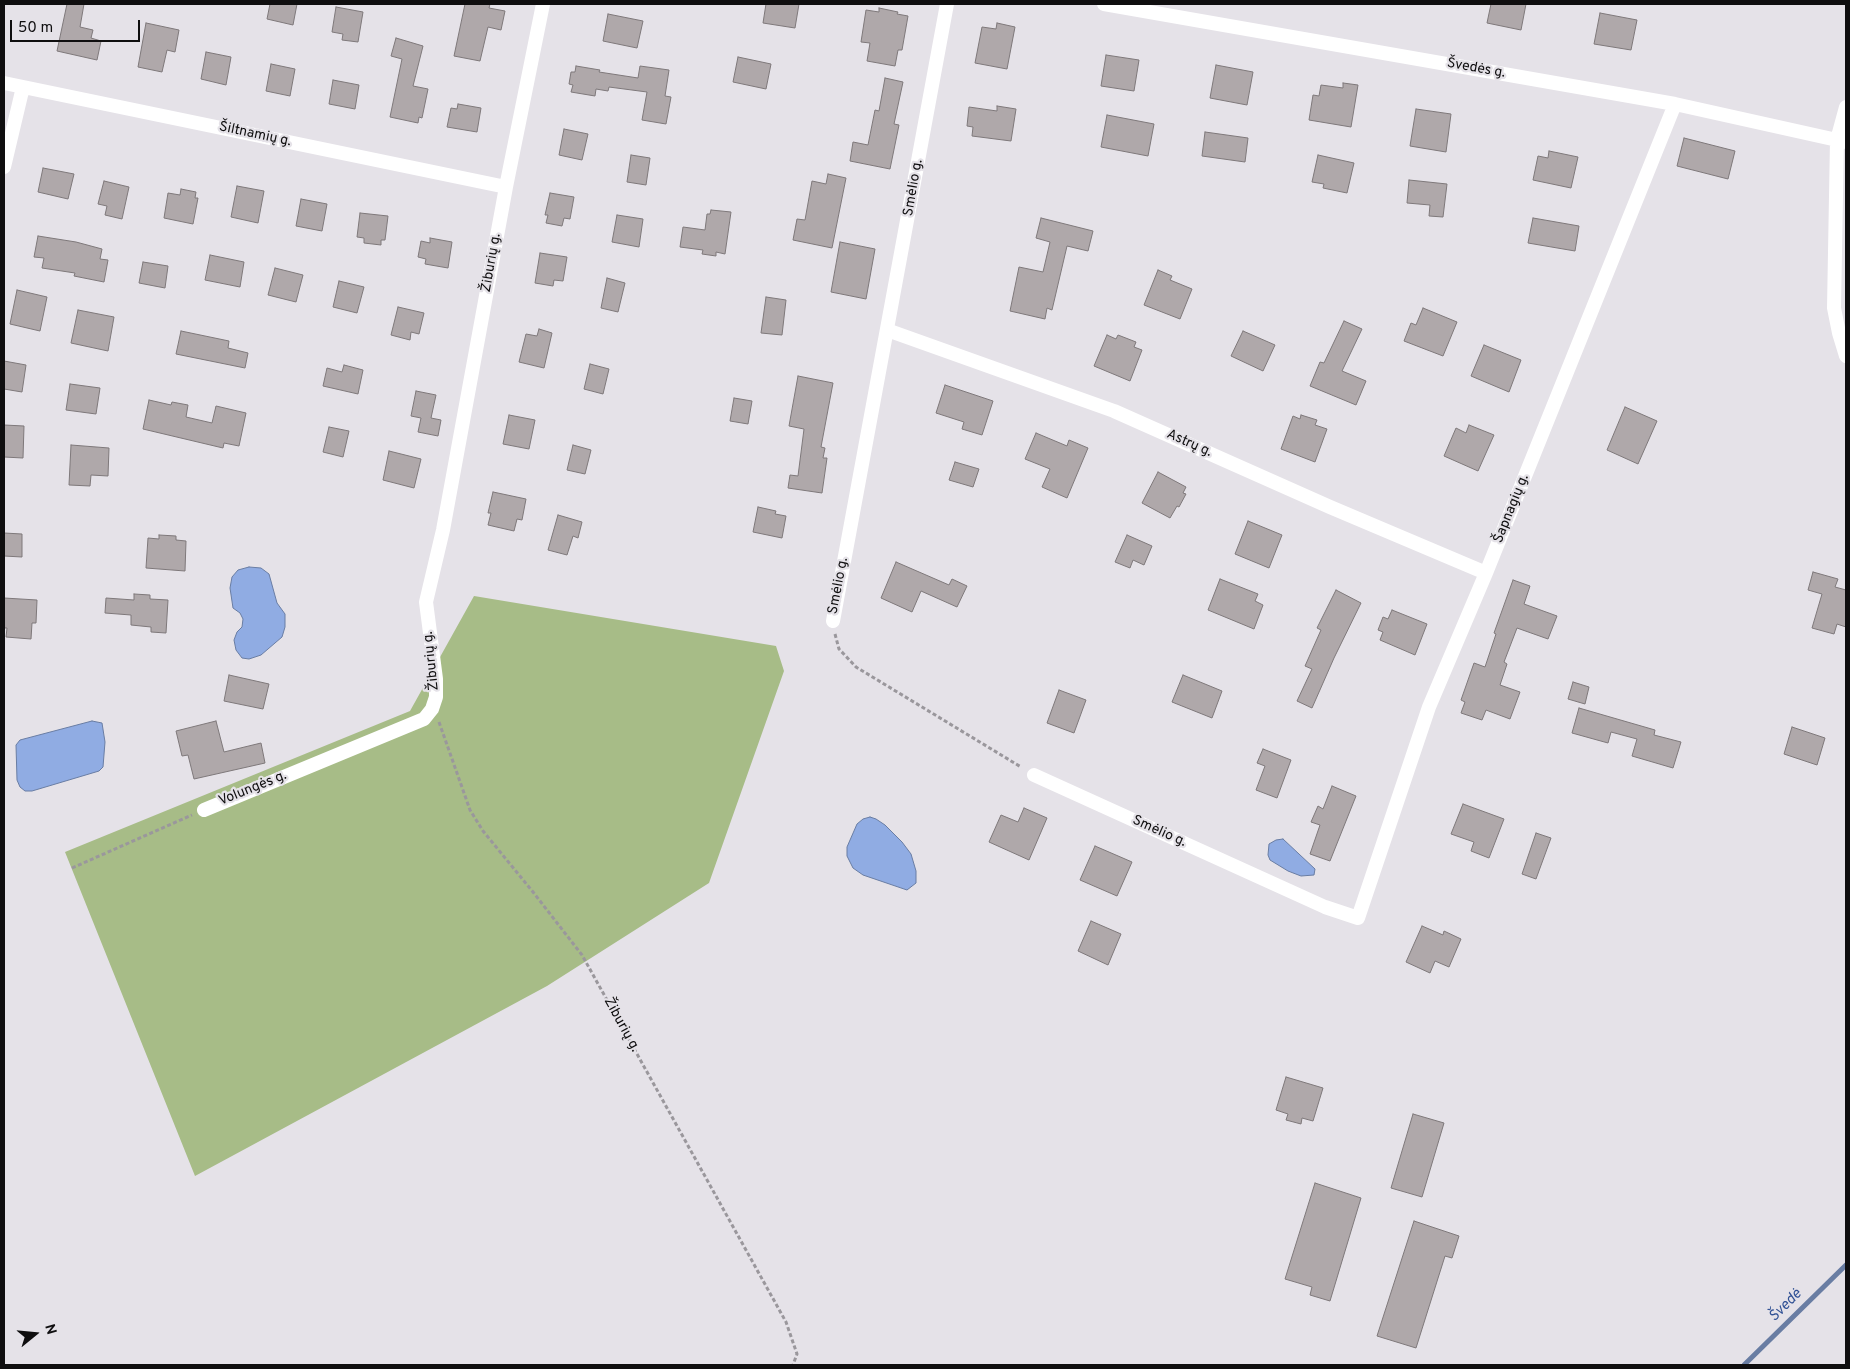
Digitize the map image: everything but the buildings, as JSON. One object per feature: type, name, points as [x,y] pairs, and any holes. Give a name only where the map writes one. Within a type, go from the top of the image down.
[{"type":"street","name":"Žiburių g.","points":[[432,709],[436,697],[436,679],[426,602],[443,530],[506,188],[543,4]]},
{"type":"street","name":"Smėlio g.","points":[[833,621],[948,4]]},
{"type":"street","name":"Švedės g.","points":[[1110,4],[1674,104],[1842,141]]},
{"type":"street","name":"Šiltnamių g.","points":[[4,83],[506,188]]},
{"type":"street","points":[[4,168],[23,87]]},
{"type":"street","name":"Šapnagių g.","points":[[1358,918],[1429,707],[1486,572],[1674,104]]},
{"type":"street","points":[[1846,107],[1842,141],[1834,308],[1846,356]]},
{"type":"street","name":"Astrų g.","points":[[888,330],[1114,411],[1330,507],[1486,572]]},
{"type":"street","name":"Volungės g.","points":[[204,810],[424,719],[432,709]]},
{"type":"street","name":"Smėlio g.","points":[[1034,775],[1325,907],[1358,918]]},
{"type":"path","name":"Smėlio g.","points":[[833,621],[835,638],[840,649],[856,668],[1034,775]]},
{"type":"path","name":"Žiburių g.","points":[[432,709],[440,724],[470,810],[483,831],[534,892],[582,955],[786,1322],[797,1354],[793,1365]]},
{"type":"path","name":"Volungės g.","points":[[72,868],[204,810]]},
{"type":"green space","points":[[474,596],[776,646],[784,671],[709,883],[547,986],[195,1176],[65,852],[410,711]]},
{"type":"water","points":[[249,567],[261,568],[269,574],[277,603],[285,614],[285,627],[282,637],[261,655],[249,659],[242,658],[236,650],[234,640],[237,632],[242,627],[243,619],[240,613],[233,608],[230,588],[232,577],[238,570]]},
{"type":"water","points":[[92,721],[102,723],[105,742],[103,767],[99,771],[32,791],[25,791],[20,787],[17,780],[16,745],[20,740]]},
{"type":"water","points":[[870,817],[885,825],[911,854],[916,871],[916,883],[907,890],[863,875],[853,868],[847,856],[847,847],[857,824],[863,819]]},
{"type":"water","points":[[1283,839],[1315,869],[1314,875],[1301,876],[1288,871],[1270,860],[1268,855],[1269,844]]},
{"type":"waterway","name":"Švedė","points":[[1744,1365],[1846,1265]]}]
